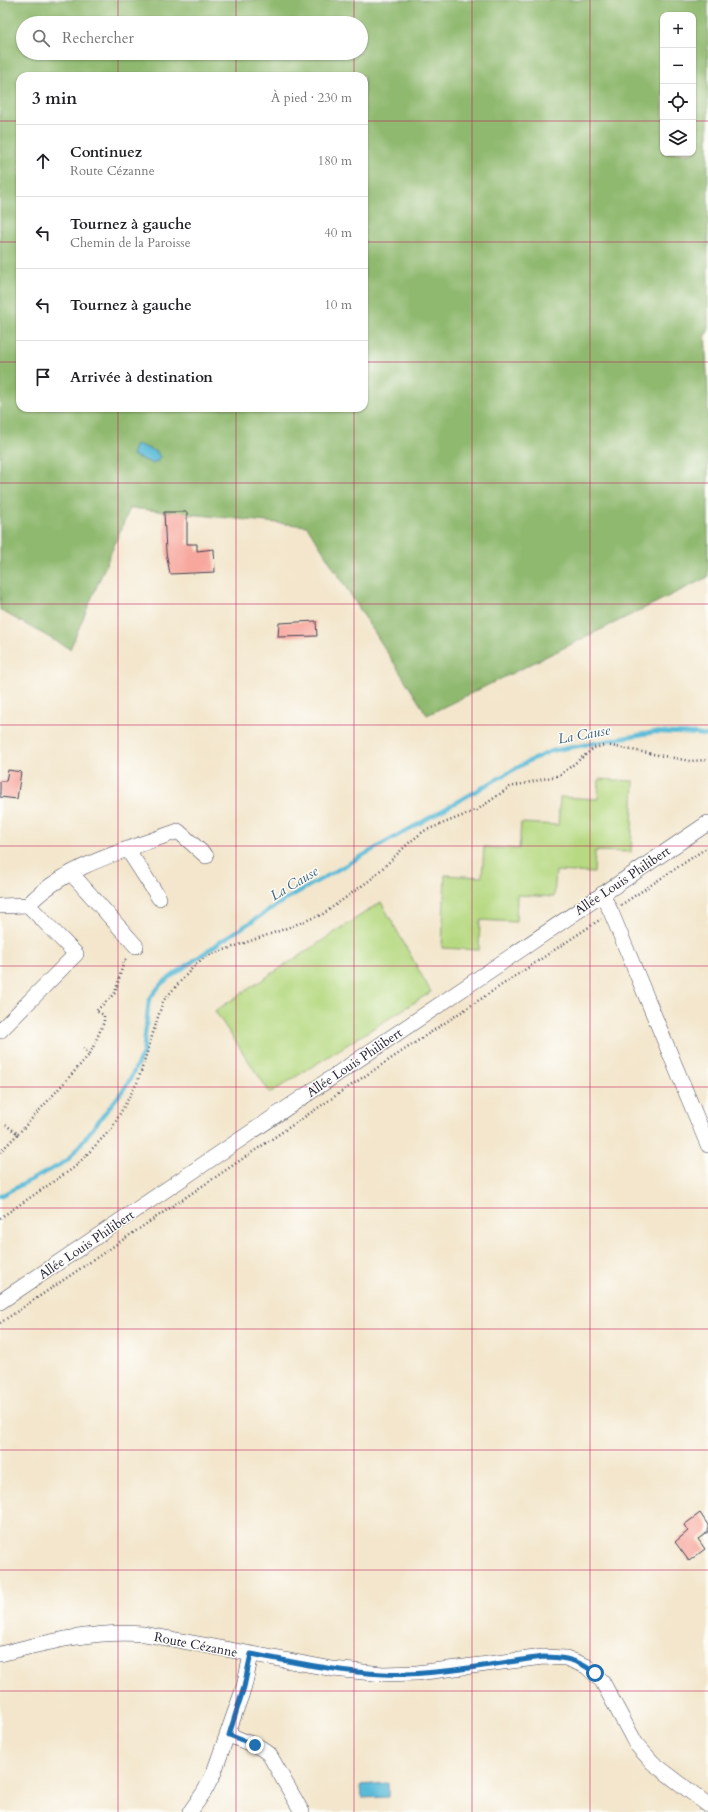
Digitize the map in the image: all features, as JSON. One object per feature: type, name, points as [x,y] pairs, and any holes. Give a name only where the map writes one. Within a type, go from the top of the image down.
[{"type":"street","name":"Allée Louis Philibert","points":[[0,1302],[708,823]]},
{"type":"street","points":[[0,906],[28,905],[41,891],[78,869],[178,831],[206,856]]},
{"type":"street","points":[[128,850],[159,898]]},
{"type":"street","points":[[71,873],[136,946]]},
{"type":"street","points":[[602,894],[612,912],[708,1145]]},
{"type":"street","points":[[0,1031],[76,954],[28,905]]},
{"type":"street","name":"Route Cézanne","points":[[0,1654],[70,1637],[114,1633],[159,1637],[344,1670],[384,1674],[418,1673],[543,1657],[566,1658],[577,1661],[586,1666],[602,1681],[636,1744],[653,1763],[708,1805]]},
{"type":"street","points":[[190,1812],[204,1792],[213,1775],[229,1735],[244,1687],[251,1654]]},
{"type":"street","points":[[229,1735],[261,1748],[269,1754],[302,1812]]},
{"type":"path","points":[[0,1218],[75,1167],[112,1128],[138,1081],[163,1001],[196,964],[207,956],[323,914],[370,880],[410,842],[424,831],[477,810],[510,788],[560,775],[594,748],[606,745],[690,761],[708,760]]},
{"type":"path","points":[[0,1323],[362,1077],[708,847]]},
{"type":"path","points":[[0,1152],[90,1054],[104,1022],[104,1015],[96,1010],[115,993],[124,961],[136,946]]},
{"type":"path","points":[[83,1048],[90,1054]]},
{"type":"path","points":[[6,1125],[18,1134]]},
{"type":"green space","points":[[0,0],[708,0],[708,332],[705,334],[708,395],[708,577],[427,715],[307,526],[130,508],[70,649],[0,610]]},
{"type":"green space","points":[[599,779],[634,781],[631,852],[595,851],[594,873],[556,871],[554,897],[517,895],[516,922],[480,920],[479,950],[442,948],[445,875],[482,877],[484,847],[519,849],[521,823],[558,825],[560,797],[598,799]]},
{"type":"green space","points":[[381,902],[431,992],[270,1093],[215,1011]]},
{"type":"water","points":[[136,444],[158,452],[157,454],[160,456],[157,462],[155,461],[154,464],[132,455]]},
{"type":"water","points":[[388,1783],[388,1797],[362,1798],[361,1785]]},
{"type":"building","points":[[164,512],[187,512],[187,544],[197,544],[197,551],[214,549],[215,572],[170,574],[166,552]]},
{"type":"building","points":[[316,621],[317,636],[278,637],[279,623]]},
{"type":"building","points":[[8,770],[21,772],[17,799],[0,797],[0,781],[6,781]]},
{"type":"building","points":[[700,1513],[708,1525],[708,1532],[698,1539],[705,1549],[689,1561],[675,1542],[688,1531],[684,1525]]},
{"type":"waterway","name":"La Cause","points":[[0,1196],[67,1161],[127,1085],[143,1053],[149,999],[162,983],[220,942],[288,898],[529,761],[551,751],[655,732],[708,736]]},
{"type":"route","points":[[255,1745],[229,1735],[244,1687],[251,1654],[350,1671],[384,1674],[418,1673],[543,1657],[556,1657],[577,1661],[595,1673]]}]
